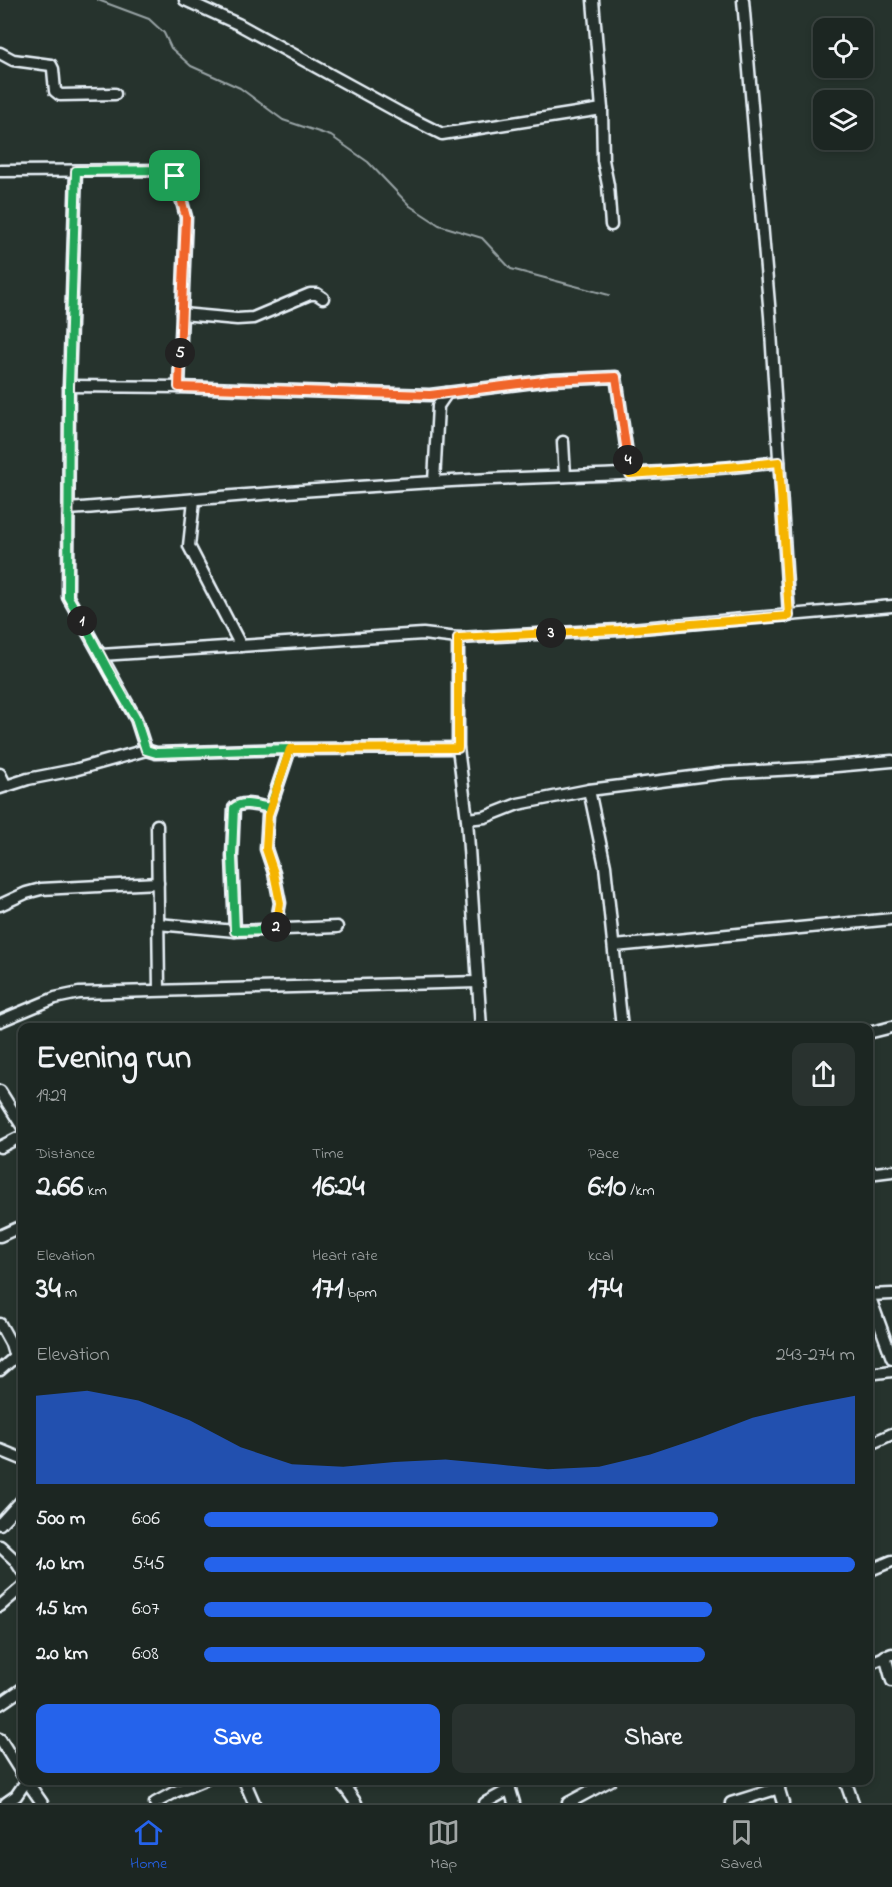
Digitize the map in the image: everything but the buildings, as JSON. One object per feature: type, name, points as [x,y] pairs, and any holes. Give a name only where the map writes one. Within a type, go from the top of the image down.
[{"type":"street","points":[[185,0],[238,24],[442,134],[602,109]]},
{"type":"street","points":[[593,0],[602,109],[603,160],[608,185],[611,225]]},
{"type":"street","points":[[743,0],[770,316],[789,616]]},
{"type":"street","points":[[0,53],[13,60],[51,64],[55,90],[60,95],[115,94]]},
{"type":"street","points":[[0,171],[168,170],[175,176],[186,217],[179,387]]},
{"type":"street","points":[[76,171],[69,386],[68,597],[136,719],[146,750]]},
{"type":"street","points":[[182,314],[237,319],[253,318],[310,294],[317,294],[323,298]]},
{"type":"street","points":[[69,386],[430,395],[551,380],[616,377],[630,474]]},
{"type":"street","points":[[434,482],[438,406],[447,393]]},
{"type":"street","points":[[430,395],[438,406]]},
{"type":"street","points":[[563,442],[565,476]]},
{"type":"street","points":[[68,509],[434,482],[630,474],[779,462]]},
{"type":"street","points":[[194,500],[189,546],[241,646]]},
{"type":"street","points":[[101,655],[423,634],[458,638],[619,630],[892,606]]},
{"type":"street","points":[[458,638],[458,748],[467,819],[481,1023]]},
{"type":"street","points":[[0,774],[3,787],[146,750],[156,753],[458,748]]},
{"type":"street","points":[[275,930],[280,903],[266,849],[270,808],[290,749]]},
{"type":"street","points":[[467,819],[485,817],[518,804],[589,790],[723,773],[892,761]]},
{"type":"street","points":[[589,790],[605,866],[615,946],[614,966],[620,1023]]},
{"type":"street","points":[[235,931],[232,856],[234,808],[244,804],[270,808]]},
{"type":"street","points":[[157,825],[159,990]]},
{"type":"street","points":[[0,905],[26,892],[41,889],[158,883]]},
{"type":"street","points":[[615,946],[892,919]]},
{"type":"street","points":[[158,924],[235,931],[337,927]]},
{"type":"street","points":[[0,1021],[55,998],[79,993],[478,982]]},
{"type":"street","points":[[873,1032],[892,1027]]},
{"type":"street","points":[[0,1091],[18,1120]]},
{"type":"street","points":[[0,1147],[18,1138]]},
{"type":"street","points":[[873,1173],[892,1171]]},
{"type":"street","points":[[0,1236],[18,1228]]},
{"type":"street","points":[[873,1295],[892,1294]]},
{"type":"street","points":[[873,1306],[892,1358]]},
{"type":"street","points":[[0,1324],[18,1353]]},
{"type":"street","points":[[0,1370],[18,1356]]},
{"type":"street","points":[[873,1373],[892,1371]]},
{"type":"street","points":[[873,1443],[892,1434]]},
{"type":"street","points":[[0,1450],[18,1457]]},
{"type":"street","points":[[0,1524],[18,1504]]},
{"type":"street","points":[[0,1546],[18,1565]]},
{"type":"street","points":[[873,1569],[892,1561]]},
{"type":"street","points":[[0,1606],[18,1590]]},
{"type":"street","points":[[873,1662],[888,1655],[892,1681]]},
{"type":"street","points":[[0,1704],[18,1692]]},
{"type":"street","points":[[0,1739],[18,1768]]},
{"type":"street","points":[[6,1803],[16,1796],[24,1785]]},
{"type":"street","points":[[30,1785],[42,1803]]},
{"type":"street","points":[[154,1803],[192,1785]]},
{"type":"street","points":[[246,1785],[254,1803]]},
{"type":"street","points":[[343,1785],[356,1803]]},
{"type":"street","points":[[485,1803],[508,1785],[514,1803]]},
{"type":"street","points":[[568,1803],[602,1785]]},
{"type":"street","points":[[731,1803],[776,1785]]},
{"type":"street","points":[[778,1785],[783,1803]]},
{"type":"street","points":[[847,1785],[852,1803]]},
{"type":"waterway","points":[[98,0],[149,19],[164,33],[171,48],[191,66],[240,88],[283,120],[331,136],[368,162],[410,206],[439,225],[482,238],[511,269],[609,295]]},
{"type":"route","points":[[175,176],[168,170],[76,171],[69,386],[68,597],[136,719],[146,750],[156,753],[290,749],[270,808],[244,804],[234,808],[232,856],[235,931],[275,930],[280,903],[266,849],[268,815],[290,749],[458,748],[458,638],[619,630],[789,616],[779,462],[630,474],[616,377],[551,380],[430,395],[179,387],[186,217],[175,176]]}]
